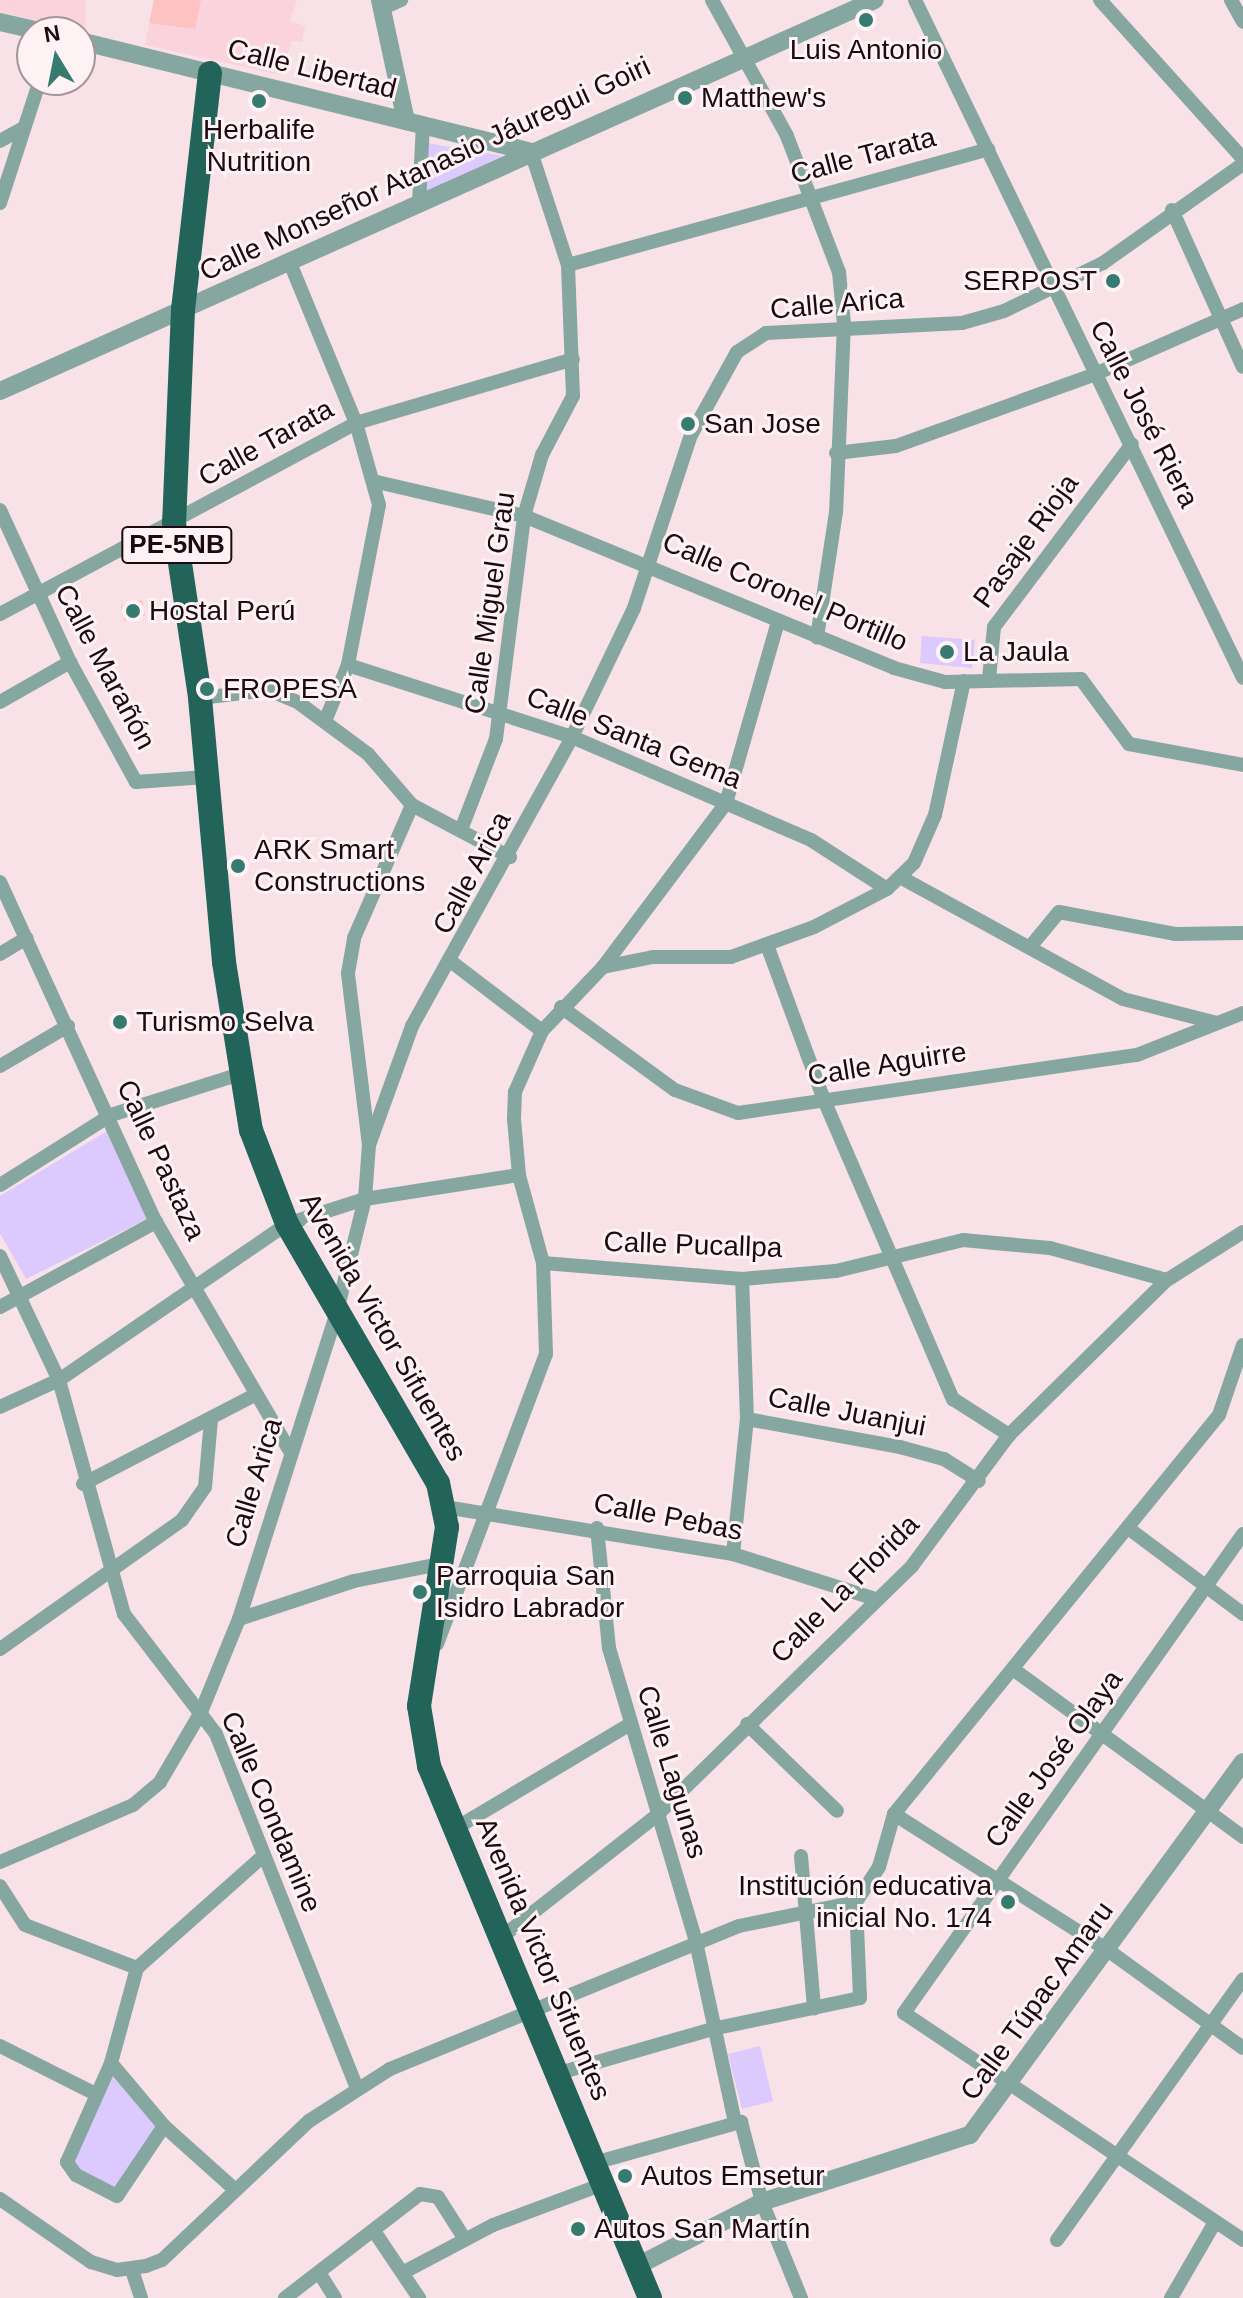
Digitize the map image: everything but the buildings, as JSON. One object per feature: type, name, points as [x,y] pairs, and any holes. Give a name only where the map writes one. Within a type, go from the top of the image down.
[{"type":"highway","name":"PE-5NB","points":[[206,777],[200,698],[174,523],[183,310],[210,73]]},
{"type":"highway","name":"Avenida Victor Sifuentes","points":[[206,777],[240,1074],[260,1166],[287,1224],[420,1448],[445,1507],[440,1564],[421,1687],[426,1754],[650,2298]]},
{"type":"street","points":[[401,0],[381,4],[414,123],[419,203]]},
{"type":"street","points":[[712,0],[814,196],[839,272],[844,324],[831,585],[817,638]]},
{"type":"street","name":"Calle Monseñor Atanasio Jáuregui Goiri","points":[[0,391],[290,263],[743,55],[875,0]]},
{"type":"street","name":"Calle José Riera","points":[[915,0],[1093,375],[1132,444],[1243,678]]},
{"type":"street","points":[[1100,0],[1243,162]]},
{"type":"street","points":[[1231,0],[1243,22]]},
{"type":"street","name":"Calle Libertad","points":[[96,45],[531,152]]},
{"type":"street","points":[[0,203],[34,96]]},
{"type":"street","points":[[0,141],[22,129]]},
{"type":"street","name":"Calle Tarata","points":[[568,265],[988,149]]},
{"type":"street","name":"Calle Miguel Grau","points":[[461,830],[500,712],[524,516],[542,455],[573,396],[568,265],[531,152]]},
{"type":"street","name":"Calle Arica","points":[[0,1862],[133,1805],[160,1782],[201,1712],[239,1619],[337,1311],[365,1199],[369,1145],[412,1026],[453,963],[572,737],[648,563],[691,435],[737,352],[766,333],[844,324],[962,323],[1051,288],[1103,263],[1172,210],[1243,162]]},
{"type":"street","points":[[1172,210],[1226,318],[1243,367]]},
{"type":"street","points":[[290,263],[377,482],[377,527],[348,665],[326,719]]},
{"type":"street","points":[[836,453],[896,446],[1093,375],[1243,309]]},
{"type":"street","name":"Calle Tarata","points":[[0,614],[356,423],[573,359]]},
{"type":"street","name":"Pasaje Rioja","points":[[989,679],[994,627],[1132,444]]},
{"type":"street","name":"Calle Coronel Portillo","points":[[377,482],[524,516],[648,563],[778,622],[894,668],[964,681],[1081,679],[1129,744],[1243,765]]},
{"type":"street","name":"Calle Marañón","points":[[0,510],[70,662],[138,784],[206,777]]},
{"type":"street","points":[[421,1687],[541,1382],[543,1263],[519,1175],[515,1092],[542,1031],[561,1007],[603,967],[726,803],[778,622]]},
{"type":"street","points":[[0,702],[70,662]]},
{"type":"street","name":"Calle Santa Gema","points":[[348,665],[572,737],[811,840],[887,889]]},
{"type":"street","points":[[603,967],[653,957],[731,957],[767,945],[887,889],[900,877],[935,815],[964,681]]},
{"type":"street","points":[[200,698],[269,690],[326,719],[368,754],[412,805],[510,857]]},
{"type":"street","points":[[369,1145],[348,973],[354,938],[412,805]]},
{"type":"street","points":[[900,877],[1162,1015],[1222,1023]]},
{"type":"street","name":"Calle Pastaza","points":[[0,882],[111,1115],[156,1222],[196,1287],[253,1396],[290,1451]]},
{"type":"street","points":[[1030,947],[1059,912],[1175,934],[1243,933]]},
{"type":"street","points":[[0,954],[27,938]]},
{"type":"street","points":[[767,945],[824,1100],[953,1399],[1009,1435]]},
{"type":"street","points":[[453,963],[542,1031]]},
{"type":"street","name":"Calle Aguirre","points":[[561,1007],[675,1090],[738,1113],[1137,1055],[1243,1013]]},
{"type":"street","points":[[0,1066],[68,1026]]},
{"type":"street","points":[[0,1185],[111,1115],[240,1074]]},
{"type":"street","points":[[0,1407],[59,1380],[287,1224],[365,1199],[519,1175]]},
{"type":"street","points":[[0,1307],[21,1292],[156,1222]]},
{"type":"street","name":"Calle La Florida","points":[[503,1936],[656,1816],[876,1599],[979,1481],[1009,1435],[1167,1280],[1243,1232]]},
{"type":"street","name":"Calle Pucallpa","points":[[543,1263],[742,1279],[836,1271],[932,1242],[1005,1243],[1098,1259],[1167,1280]]},
{"type":"street","name":"Calle Condamine","points":[[0,1256],[21,1292],[59,1380],[83,1484],[124,1614],[201,1712],[357,2089]]},
{"type":"street","points":[[733,1554],[747,1419],[742,1279]]},
{"type":"street","points":[[559,2073],[712,2029],[860,1998],[856,1902],[879,1867],[894,1814],[1017,1672],[1132,1531],[1219,1415],[1243,1345]]},
{"type":"street","points":[[83,1484],[253,1396]]},
{"type":"street","name":"Calle Juanjui","points":[[747,1419],[900,1447],[944,1459],[979,1481]]},
{"type":"street","points":[[0,1649],[113,1575],[196,1502],[210,1467],[211,1420]]},
{"type":"street","name":"Calle Pebas","points":[[445,1507],[487,1516],[597,1528],[733,1554],[876,1599]]},
{"type":"street","name":"Calle Lagunas","points":[[597,1528],[602,1604],[627,1726],[696,1942],[712,2029],[738,2122]]},
{"type":"street","points":[[1132,1531],[1243,1614]]},
{"type":"street","name":"Calle José Olaya","points":[[1013,2084],[904,2013],[1104,1735],[1243,1534]]},
{"type":"street","points":[[239,1619],[354,1581],[440,1564]]},
{"type":"street","points":[[1017,1672],[1243,1837]]},
{"type":"street","points":[[747,1724],[837,1811]]},
{"type":"street","points":[[456,1828],[627,1726]]},
{"type":"street","name":"Calle Túpac Amaru","points":[[637,2266],[762,2202],[962,2139],[1013,2084],[1243,1762]]},
{"type":"street","points":[[894,1814],[1000,1878],[1109,1951],[1243,2048]]},
{"type":"street","points":[[801,1856],[810,1907],[814,2008]]},
{"type":"street","points":[[164,2126],[117,2196],[107,2195],[76,2175],[66,2159],[111,2063],[137,1968],[262,1857]]},
{"type":"street","points":[[0,1886],[25,1925],[137,1968]]},
{"type":"street","points":[[0,2199],[91,2262],[132,2270],[162,2260],[232,2187],[357,2089],[531,2006],[696,1942],[810,1907],[856,1902]]},
{"type":"street","points":[[1057,2240],[1243,1979]]},
{"type":"street","points":[[0,2046],[96,2094]]},
{"type":"street","points":[[111,2063],[164,2126],[232,2187]]},
{"type":"street","points":[[1013,2084],[1115,2157],[1243,2240]]},
{"type":"street","points":[[404,2272],[464,2238],[598,2174],[738,2122],[762,2202],[801,2298]]},
{"type":"street","points":[[285,2298],[425,2193],[438,2197],[464,2238]]},
{"type":"street","points":[[1171,2298],[1215,2222]]},
{"type":"street","points":[[374,2231],[419,2298]]},
{"type":"street","points":[[132,2270],[141,2298]]},
{"type":"street","points":[[320,2274],[335,2298]]},
{"type":"shaded area","points":[[0,0],[86,0],[85,16],[18,16],[0,12]]},
{"type":"shaded area","points":[[154,0],[297,0],[290,21],[305,26],[302,42],[292,41],[281,75],[145,45]]},
{"type":"shaded area","points":[[427,143],[503,156],[424,192]]},
{"type":"shaded area","name":"La Jaula","points":[[922,636],[975,640],[972,668],[920,663]]},
{"type":"shaded area","points":[[107,1131],[147,1219],[26,1279],[0,1233],[0,1196]]},
{"type":"shaded area","points":[[760,2046],[773,2101],[742,2109],[728,2054]]},
{"type":"shaded area","points":[[111,2063],[164,2126],[117,2196],[71,2170]]},
{"type":"place","name":"Luis Antonio","points":[[866,20]]},
{"type":"place","name":"Matthew's","points":[[685,98]]},
{"type":"place","name":"Herbalife Nutrition","points":[[259,101]]},
{"type":"place","name":"SERPOST","points":[[1113,281]]},
{"type":"place","name":"San Jose","points":[[688,424]]},
{"type":"place","name":"Hostal Perú","points":[[133,611]]},
{"type":"place","name":"La Jaula","points":[[947,652]]},
{"type":"place","name":"FROPESA","points":[[207,689]]},
{"type":"place","name":"ARK Smart Constructions","points":[[238,866]]},
{"type":"place","name":"Turismo Selva","points":[[120,1022]]},
{"type":"place","name":"Parroquia San Isidro Labrador","points":[[420,1592]]},
{"type":"place","name":"Institución educativa inicial No. 174","points":[[1008,1902]]},
{"type":"place","name":"Autos Emsetur","points":[[625,2176]]},
{"type":"place","name":"Autos San Martín","points":[[578,2229]]}]
